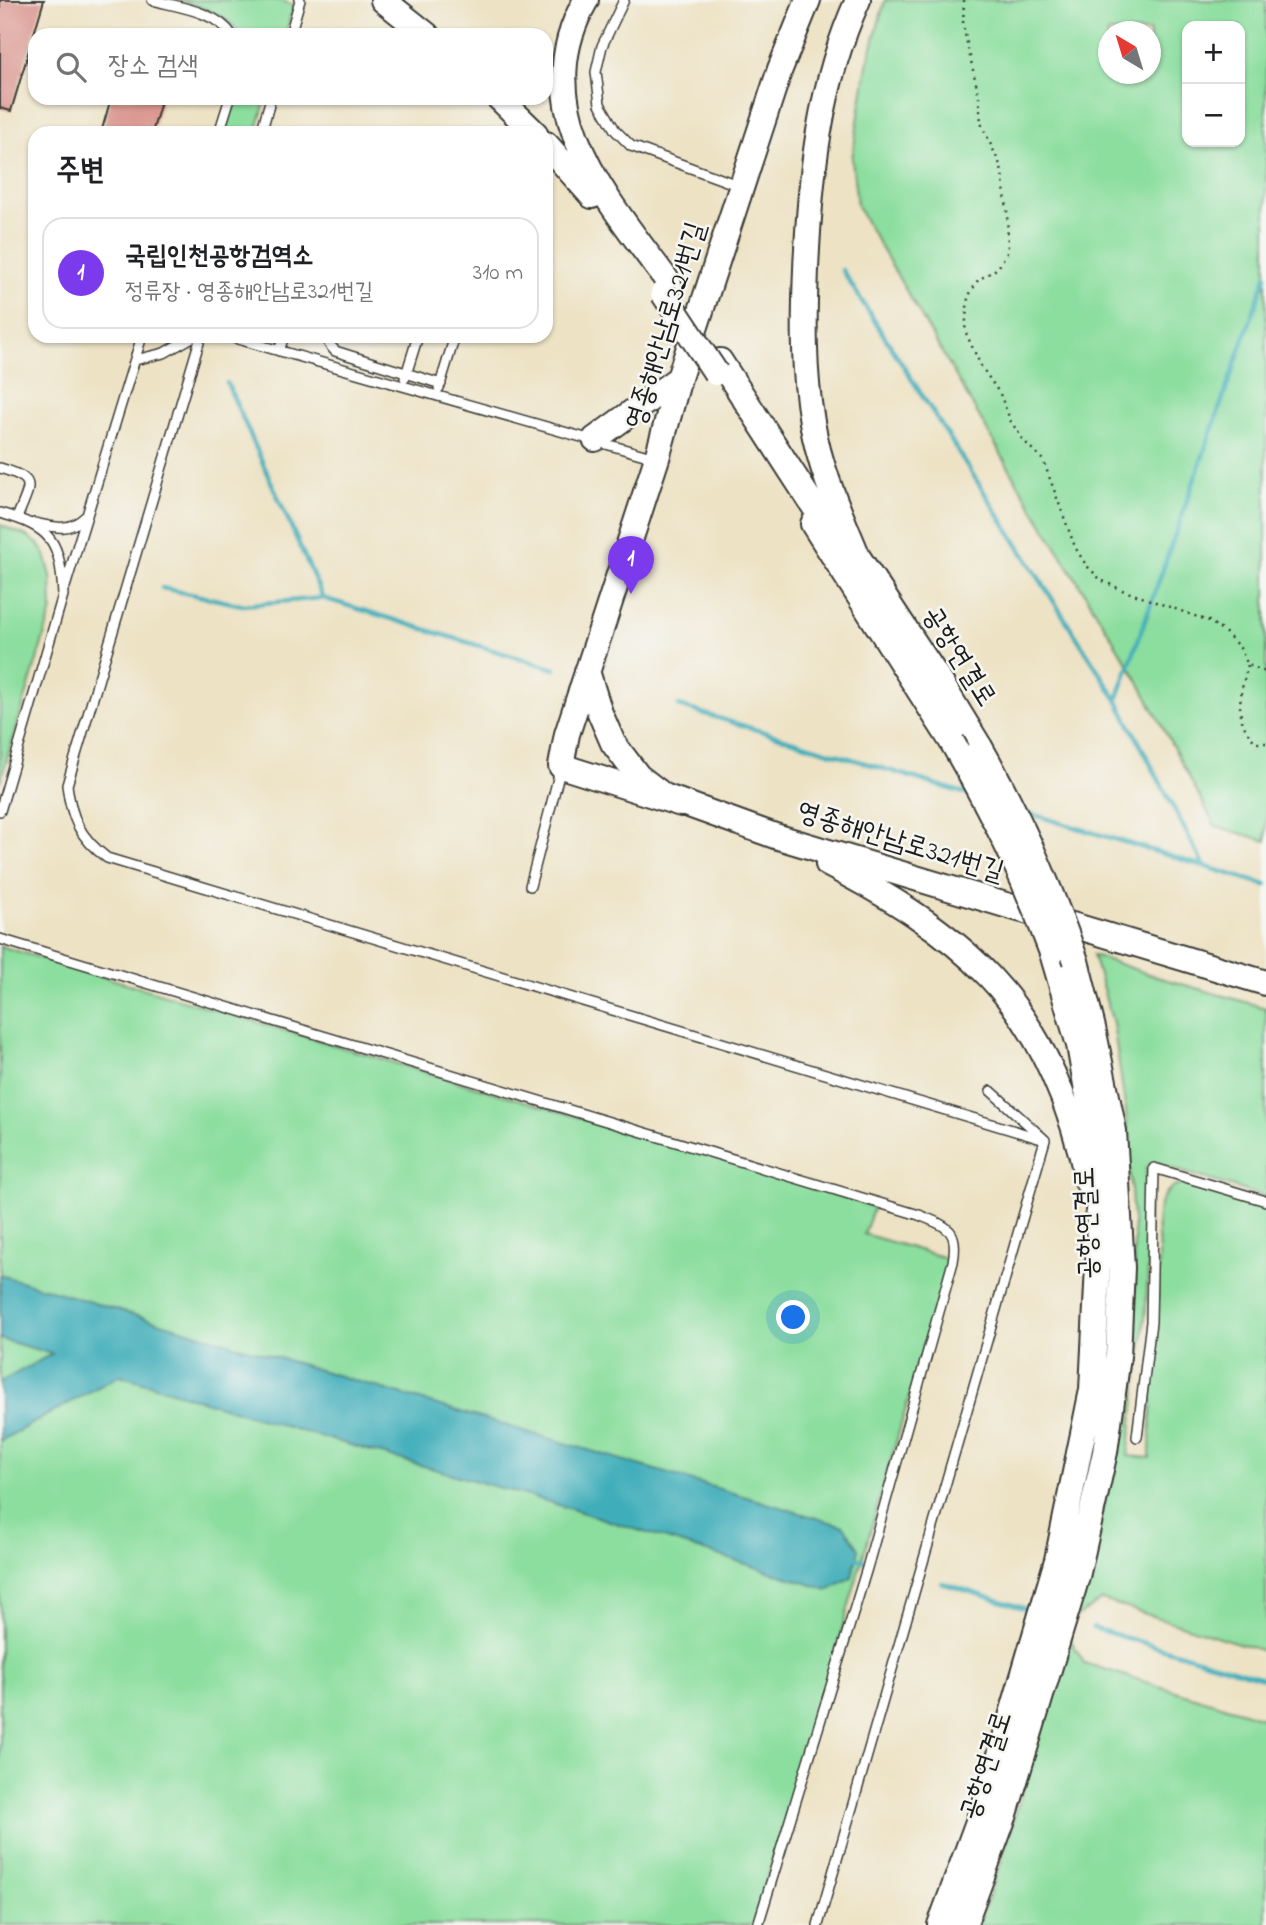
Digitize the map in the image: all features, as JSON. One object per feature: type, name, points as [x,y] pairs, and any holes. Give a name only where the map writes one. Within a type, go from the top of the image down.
[{"type":"street","points":[[383,0],[418,28]]},
{"type":"street","points":[[586,0],[577,15],[566,51],[568,110],[576,143],[602,192],[718,367],[815,508],[858,557]]},
{"type":"street","name":"영종해안남로321번길","points":[[561,766],[587,671],[657,458],[680,377],[780,69],[808,0]]},
{"type":"street","points":[[858,0],[828,80],[819,130],[809,202],[804,336],[807,385],[825,478],[858,557]]},
{"type":"street","points":[[506,105],[528,126]]},
{"type":"street","points":[[553,152],[604,210],[666,288]]},
{"type":"street","name":"공항연결로","points":[[718,367],[952,742],[990,808],[1018,866],[1052,953],[1079,1045],[1097,1146],[1100,1244],[1092,1390],[1057,1560],[990,1789],[940,1925]]},
{"type":"street","points":[[595,439],[680,377]]},
{"type":"street","name":"공항연결로","points":[[858,557],[980,747],[1030,842],[1058,908],[1076,961],[1114,1131],[1122,1268],[1118,1356],[1105,1451],[1077,1577],[1005,1814],[964,1925]]},
{"type":"street","name":"영종해안남로321번길","points":[[587,671],[607,728],[627,764],[652,788],[681,804],[775,836],[1266,983]]},
{"type":"street","points":[[561,766],[681,804]]},
{"type":"street","points":[[775,836],[864,883],[913,913],[956,945],[991,978],[1023,1020],[1046,1060],[1061,1094],[1086,1174],[1100,1244]]},
{"type":"lane","points":[[152,0],[198,13],[225,24],[228,28]]},
{"type":"lane","points":[[292,28],[300,0]]},
{"type":"lane","points":[[624,0],[602,46],[596,72],[600,104],[615,130],[631,146],[742,187]]},
{"type":"lane","points":[[221,126],[228,105]]},
{"type":"lane","points":[[263,126],[269,105]]},
{"type":"lane","points":[[0,811],[140,343]]},
{"type":"lane","points":[[135,360],[164,353],[182,343]]},
{"type":"lane","points":[[199,343],[67,785],[69,806],[89,845],[107,858],[1045,1140]]},
{"type":"lane","points":[[252,343],[657,458]]},
{"type":"lane","points":[[279,351],[282,343]]},
{"type":"lane","points":[[328,343],[335,351],[441,384]]},
{"type":"lane","points":[[402,385],[416,343]]},
{"type":"lane","points":[[437,395],[453,343]]},
{"type":"lane","points":[[0,468],[22,475],[27,481],[28,488],[17,518]]},
{"type":"lane","points":[[0,513],[63,528],[77,524],[87,515]]},
{"type":"lane","points":[[33,523],[51,539],[58,550],[63,595]]},
{"type":"lane","points":[[530,886],[561,766]]},
{"type":"lane","points":[[0,939],[919,1215],[945,1225],[954,1236],[956,1245],[953,1262],[870,1554],[758,1925]]},
{"type":"lane","points":[[991,1091],[1045,1140]]},
{"type":"lane","points":[[818,1925],[1045,1140]]},
{"type":"lane","points":[[1137,1437],[1151,1322],[1154,1168],[1266,1201]]},
{"type":"path","points":[[964,0],[963,25],[979,97],[981,123],[1001,167],[1007,208],[1008,251],[998,268],[978,280],[968,297],[965,331],[981,366],[1000,394],[1011,422],[1025,442],[1043,460],[1075,547],[1086,565],[1101,580],[1209,621],[1227,634],[1240,648],[1248,665],[1241,689],[1242,728],[1257,743],[1266,743]]},
{"type":"path","points":[[1248,665],[1266,672]]},
{"type":"green space","points":[[179,0],[279,0],[294,5],[287,28],[235,28],[204,9]]},
{"type":"green space","points":[[885,0],[1266,0],[1266,841],[1215,826],[1140,684],[1023,492],[857,206],[852,159],[867,65]]},
{"type":"green space","points":[[232,105],[264,105],[258,126],[225,126]]},
{"type":"green space","points":[[0,525],[27,536],[39,545],[51,576],[52,610],[0,782]]},
{"type":"green space","points":[[0,946],[874,1207],[864,1234],[949,1259],[753,1925],[0,1925]]},
{"type":"green space","points":[[1093,955],[1157,977],[1266,1008],[1266,1197],[1157,1164],[1146,1168],[1149,1246],[1146,1309],[1128,1456],[1150,1458],[1159,1261],[1157,1221],[1163,1198],[1174,1187],[1194,1184],[1220,1189],[1266,1204],[1266,1652],[1102,1600],[1072,1620],[1117,1455],[1133,1340],[1134,1237],[1126,1112],[1113,1023]]},
{"type":"green space","points":[[1068,1635],[1084,1663],[1266,1719],[1266,1925],[978,1925],[1001,1863]]},
{"type":"water","points":[[0,1275],[844,1526],[859,1549],[852,1577],[828,1590],[549,1502],[301,1431],[120,1375],[0,1441],[0,1382],[52,1354],[0,1339]]},
{"type":"building","points":[[0,0],[44,0],[36,28],[28,28],[28,54],[11,111],[0,108]]},
{"type":"building","points":[[109,105],[160,105],[154,126],[103,126]]},
{"type":"waterway","points":[[842,270],[1117,700],[1204,866]]},
{"type":"waterway","points":[[1117,700],[1266,276]]},
{"type":"waterway","points":[[227,383],[323,598]]},
{"type":"waterway","points":[[162,588],[242,605],[323,598],[555,669]]},
{"type":"waterway","points":[[679,706],[970,795]]},
{"type":"waterway","points":[[1025,812],[1266,885]]},
{"type":"waterway","points":[[853,1557],[864,1561]]},
{"type":"waterway","points":[[942,1583],[1030,1610]]},
{"type":"waterway","points":[[1093,1628],[1266,1679]]},
{"type":"place","name":"국립인천공항검역소","points":[[631,594]]}]
